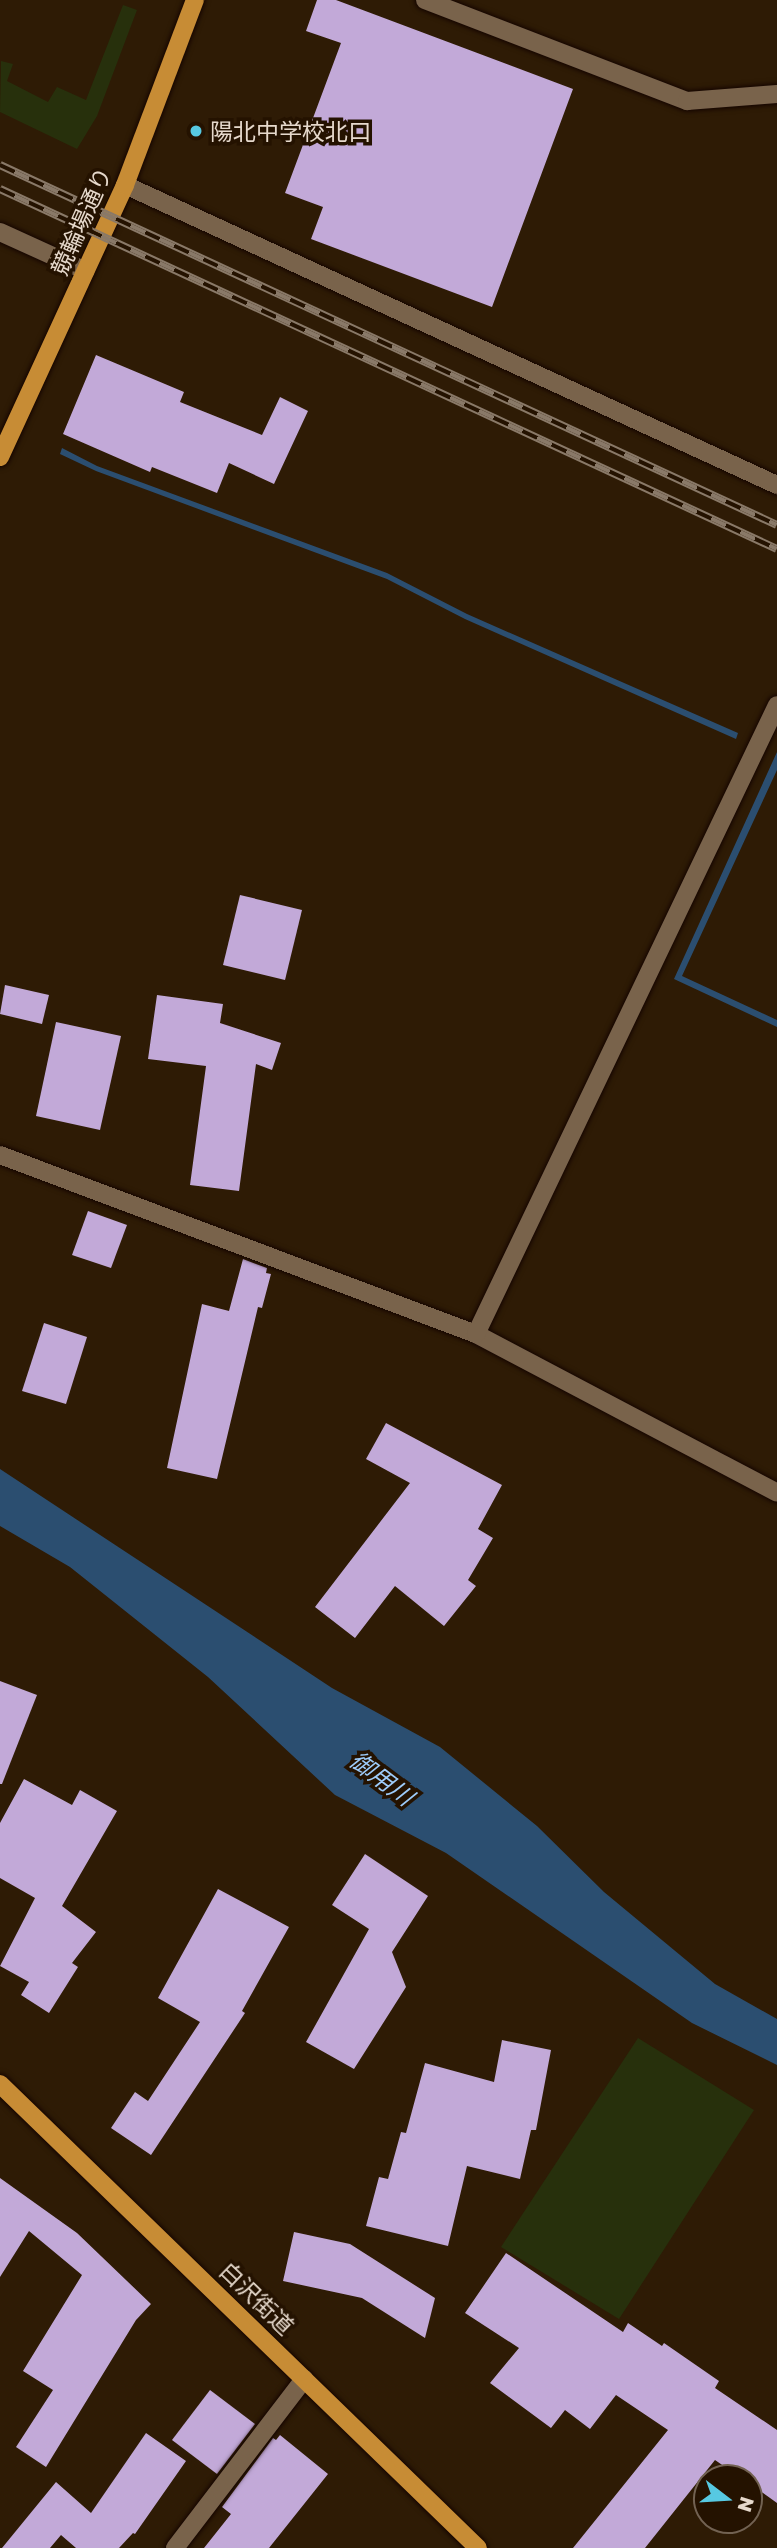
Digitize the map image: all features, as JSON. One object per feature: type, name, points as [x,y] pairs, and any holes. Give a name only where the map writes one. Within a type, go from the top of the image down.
[{"type":"main road","name":"競輪場通り","points":[[0,457],[7,424],[86,271],[125,185],[195,0]]},
{"type":"main road","name":"白沢街道","points":[[0,2084],[478,2548]]},
{"type":"street","points":[[425,0],[687,100],[777,94]]},
{"type":"street","points":[[125,185],[777,485]]},
{"type":"street","points":[[0,232],[86,271]]},
{"type":"street","points":[[475,1334],[777,705]]},
{"type":"street","points":[[0,1155],[475,1334],[777,1493]]},
{"type":"street","points":[[175,2548],[304,2379]]},
{"type":"green space","points":[[123,5],[137,10],[97,116],[77,149],[0,112],[1,61],[13,64],[7,81],[48,102],[57,87],[86,100]]},
{"type":"green space","points":[[638,2038],[754,2110],[619,2319],[501,2247]]},
{"type":"water","points":[[62,448],[97,466],[387,573],[467,614],[738,733],[736,739],[465,619],[387,579],[96,471],[60,454]]},
{"type":"water","points":[[777,752],[777,770],[682,976],[777,1020],[777,1027],[674,979]]},
{"type":"water","name":"御用川","points":[[0,1469],[332,1688],[440,1747],[537,1826],[604,1892],[715,1984],[777,2019],[777,2065],[692,2023],[446,1853],[335,1795],[208,1677],[70,1567],[0,1526]]},
{"type":"building","points":[[317,0],[336,0],[573,89],[492,307],[311,239],[323,207],[285,193],[341,43],[306,31]]},
{"type":"building","points":[[96,355],[184,392],[180,402],[262,435],[280,397],[308,411],[274,484],[229,463],[217,493],[152,467],[150,472],[63,434]]},
{"type":"building","points":[[240,895],[302,910],[285,980],[223,965]]},
{"type":"building","points":[[5,985],[49,995],[42,1024],[0,1014]]},
{"type":"building","points":[[157,995],[223,1004],[220,1023],[281,1043],[272,1070],[256,1064],[239,1191],[190,1185],[206,1066],[148,1059]]},
{"type":"building","points":[[56,1022],[121,1036],[100,1130],[36,1116]]},
{"type":"building","points":[[88,1211],[127,1225],[111,1268],[72,1255]]},
{"type":"building","points":[[243,1259],[267,1268],[266,1273],[271,1274],[262,1308],[258,1307],[217,1479],[167,1468],[202,1304],[229,1311]]},
{"type":"building","points":[[44,1323],[87,1337],[66,1404],[22,1391]]},
{"type":"building","points":[[386,1423],[502,1485],[478,1529],[493,1538],[468,1580],[476,1586],[444,1626],[395,1586],[355,1638],[315,1607],[410,1483],[366,1459]]},
{"type":"building","points":[[0,1681],[37,1695],[2,1784],[0,1784]]},
{"type":"building","points":[[24,1779],[72,1805],[80,1790],[117,1811],[62,1906],[96,1932],[72,1963],[78,1967],[49,2013],[21,1995],[29,1982],[0,1966],[35,1898],[0,1878],[0,1823]]},
{"type":"building","points":[[365,1854],[428,1896],[392,1952],[406,1987],[354,2069],[306,2042],[369,1929],[332,1905]]},
{"type":"building","points":[[218,1889],[289,1927],[242,2011],[245,2013],[151,2155],[111,2128],[135,2092],[148,2101],[200,2022],[158,1998]]},
{"type":"building","points":[[502,2040],[551,2050],[536,2130],[531,2130],[520,2179],[467,2166],[448,2246],[366,2226],[379,2177],[388,2179],[401,2132],[406,2133],[425,2063],[494,2082]]},
{"type":"building","points":[[0,2178],[77,2233],[151,2304],[136,2320],[46,2467],[16,2447],[53,2390],[23,2371],[82,2275],[29,2231],[0,2277]]},
{"type":"building","points":[[294,2232],[350,2244],[435,2298],[425,2338],[362,2298],[283,2281]]},
{"type":"building","points":[[506,2253],[623,2332],[628,2323],[662,2346],[664,2343],[719,2381],[715,2388],[777,2430],[777,2503],[763,2493],[763,2464],[721,2464],[715,2460],[712,2464],[693,2464],[693,2488],[645,2548],[573,2548],[668,2430],[616,2395],[590,2429],[565,2410],[551,2428],[490,2383],[519,2348],[465,2313]]},
{"type":"building","points":[[210,2390],[255,2424],[217,2474],[172,2440]]},
{"type":"building","points":[[146,2433],[186,2461],[135,2534],[119,2548],[76,2548],[61,2535],[50,2548],[2,2548],[56,2482],[91,2513]]},
{"type":"building","points":[[280,2435],[328,2474],[269,2548],[204,2548],[231,2514],[222,2507],[273,2438],[276,2440]]},
{"type":"railway","points":[[0,165],[777,525]]},
{"type":"railway","points":[[0,189],[777,549]]},
{"type":"place","name":"陽北中学校北口","points":[[196,131]]}]
